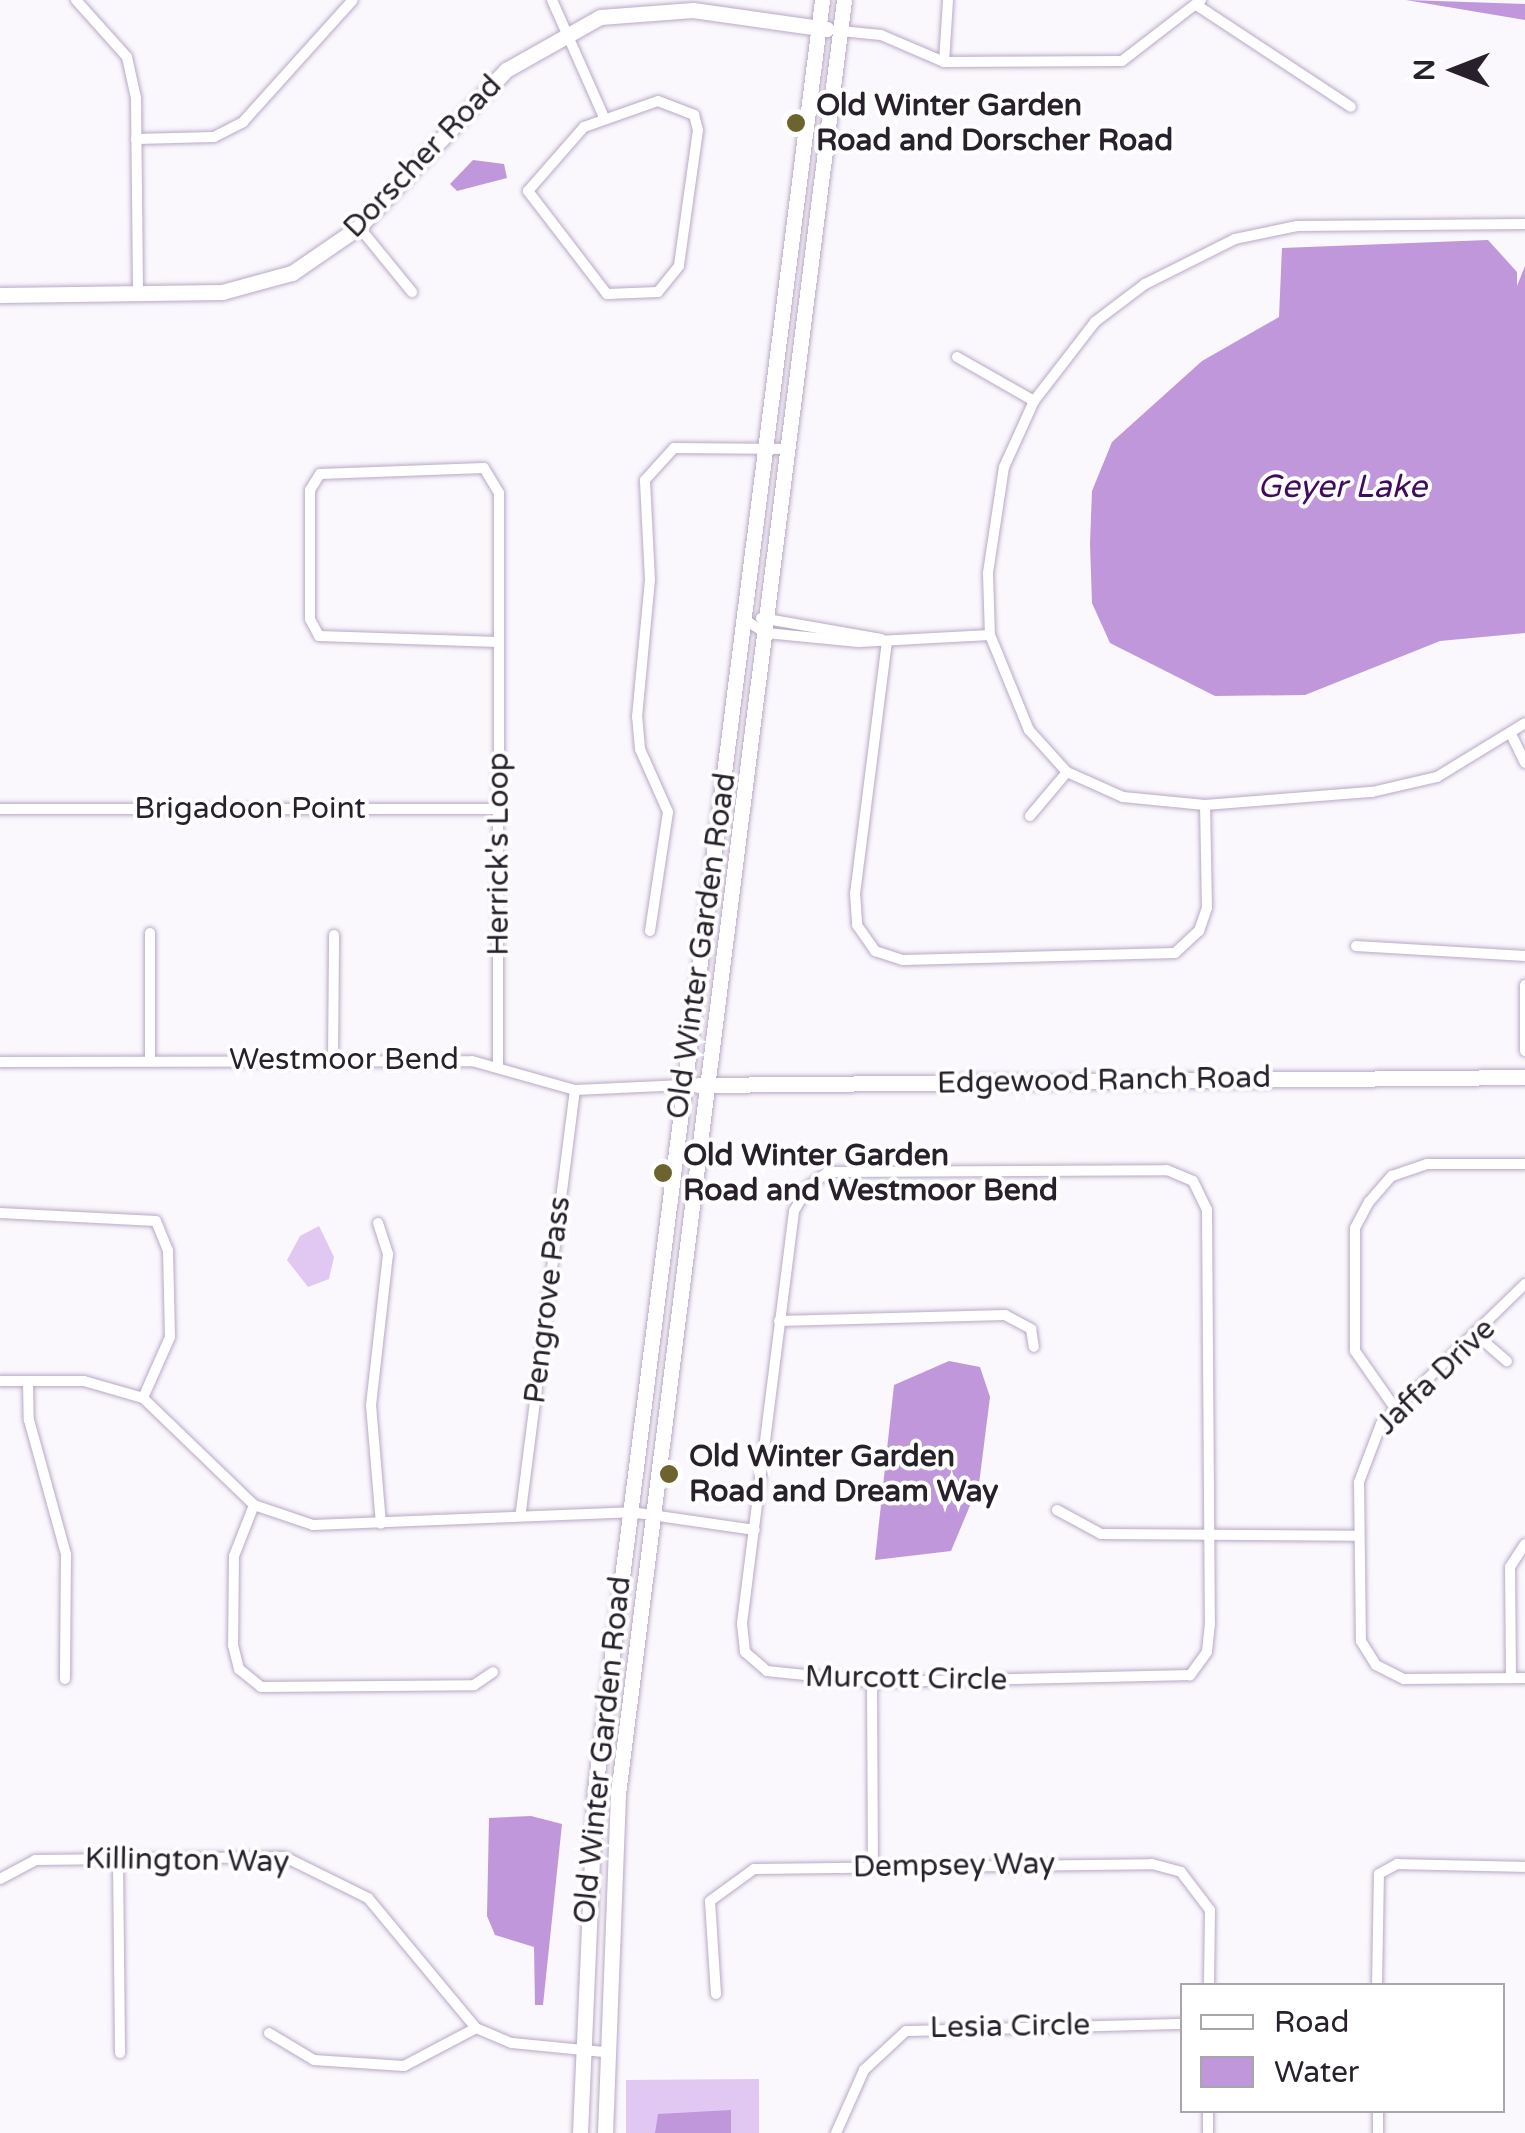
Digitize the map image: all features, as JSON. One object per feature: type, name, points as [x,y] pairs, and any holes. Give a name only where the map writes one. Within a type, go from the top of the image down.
[{"type":"main road","name":"Old Winter Garden Road","points":[[580,2133],[579,2052],[595,1790],[822,0]]},
{"type":"main road","name":"Old Winter Garden Road","points":[[605,2133],[604,2052],[618,1794],[844,0]]},
{"type":"main road","name":"Dorscher Road","points":[[0,295],[138,294],[269,282],[359,227],[506,70],[566,30],[665,9],[841,31]]},
{"type":"main road","name":"Edgewood Ranch Road","points":[[684,1085],[1525,1077]]},
{"type":"street","points":[[76,0],[127,57],[136,139],[138,294]]},
{"type":"street","points":[[136,139],[214,137],[243,122],[352,0]]},
{"type":"street","points":[[552,0],[603,115]]},
{"type":"street","points":[[944,62],[948,0]]},
{"type":"street","points":[[841,31],[881,35],[944,62],[1122,61],[1200,3],[1351,107]]},
{"type":"street","points":[[658,102],[694,115],[678,266],[658,292],[607,294],[528,190],[560,147],[603,115],[658,102]]},
{"type":"street","points":[[1525,224],[1297,226],[1235,239],[1095,322],[1034,401],[998,498],[990,635],[1008,692],[1067,772],[1123,797],[1204,805],[1437,778],[1525,723]]},
{"type":"street","points":[[359,227],[412,292]]},
{"type":"street","points":[[957,358],[1034,401]]},
{"type":"street","points":[[650,931],[668,812],[640,750],[637,717],[650,580],[644,480],[674,448],[789,449]]},
{"type":"street","name":"Herrick's Loop","points":[[498,642],[319,636],[310,619],[310,490],[320,474],[484,468],[498,493],[500,809],[498,1065]]},
{"type":"street","points":[[746,620],[886,641],[990,635]]},
{"type":"street","points":[[886,641],[855,893],[856,925],[875,950],[903,960],[1175,954],[1200,931],[1207,908],[1204,805]]},
{"type":"street","points":[[1511,734],[1525,762]]},
{"type":"street","points":[[1030,816],[1067,772]]},
{"type":"street","name":"Brigadoon Point","points":[[0,809],[500,809]]},
{"type":"street","points":[[150,933],[150,1060]]},
{"type":"street","points":[[333,1060],[334,935]]},
{"type":"street","points":[[1356,946],[1525,956]]},
{"type":"street","points":[[1525,985],[1525,1051]]},
{"type":"street","name":"Westmoor Bend","points":[[0,1062],[333,1060],[498,1065],[575,1090],[684,1085]]},
{"type":"street","name":"Pengrove Pass","points":[[521,1511],[575,1090]]},
{"type":"street","points":[[1395,1408],[1355,1351],[1355,1228],[1369,1202],[1392,1176],[1427,1164],[1525,1164]]},
{"type":"street","name":"Murcott Circle","points":[[1167,1170],[1193,1181],[1207,1210],[1210,1536],[1207,1652],[1190,1675],[872,1682],[796,1678],[745,1652],[756,1530],[794,1211],[828,1172],[1167,1170]]},
{"type":"street","points":[[0,1213],[156,1220],[168,1250],[170,1337],[144,1398]]},
{"type":"street","points":[[378,1224],[388,1254],[371,1404],[381,1524]]},
{"type":"street","name":"Jaffa Drive","points":[[1525,1284],[1479,1338],[1395,1408],[1365,1450],[1359,1536],[1361,1641],[1376,1666],[1404,1679],[1525,1678]]},
{"type":"street","points":[[779,1321],[1005,1315],[1031,1330],[1034,1347]]},
{"type":"street","points":[[1479,1338],[1507,1361]]},
{"type":"street","points":[[0,1380],[84,1381],[144,1398],[254,1505],[313,1525],[381,1524],[521,1511],[630,1512],[756,1530]]},
{"type":"street","points":[[28,1381],[29,1420],[66,1554],[65,1679]]},
{"type":"street","points":[[254,1505],[234,1556],[233,1645],[238,1668],[262,1688],[474,1685],[493,1672]]},
{"type":"street","points":[[1058,1510],[1101,1534],[1359,1536]]},
{"type":"street","points":[[1511,1678],[1510,1566],[1525,1544]]},
{"type":"street","points":[[872,1682],[874,1867]]},
{"type":"street","name":"Killington Way","points":[[0,1879],[36,1860],[285,1857],[329,1872],[368,1898],[476,2028]]},
{"type":"street","points":[[118,1859],[120,2053]]},
{"type":"street","name":"Dempsey Way","points":[[716,1994],[710,1901],[731,1878],[754,1869],[1152,1864],[1181,1872],[1210,1910],[1210,1983]]},
{"type":"street","points":[[1377,1983],[1378,1874],[1397,1864],[1525,1866]]},
{"type":"street","name":"Lesia Circle","points":[[836,2133],[864,2070],[906,2031],[1180,2024]]},
{"type":"street","points":[[268,2032],[314,2060],[404,2066],[476,2028],[579,2052],[604,2052]]},
{"type":"shaded area","points":[[319,1226],[334,1257],[329,1279],[308,1287],[287,1260],[300,1236]]},
{"type":"shaded area","points":[[759,2079],[759,2133],[626,2133],[626,2080]]},
{"type":"water","points":[[1406,0],[1525,4],[1525,20]]},
{"type":"water","points":[[473,160],[504,164],[507,178],[457,191],[450,184]]},
{"type":"water","name":"Geyer Lake","points":[[1488,240],[1517,272],[1517,286],[1525,266],[1525,633],[1440,641],[1305,695],[1215,696],[1110,643],[1092,603],[1090,544],[1092,491],[1112,442],[1202,361],[1279,317],[1282,248]]},
{"type":"water","points":[[949,1361],[980,1367],[990,1397],[979,1484],[951,1551],[875,1560],[894,1385]]},
{"type":"water","points":[[531,1816],[562,1824],[543,2005],[535,2005],[534,1947],[495,1935],[487,1916],[489,1818]]},
{"type":"water","points":[[731,2110],[731,2133],[655,2133],[658,2114]]},
{"type":"place","name":"Old Winter Garden Road and Dorscher Road","points":[[796,123]]},
{"type":"place","name":"Old Winter Garden Road and Westmoor Bend","points":[[663,1173]]},
{"type":"place","name":"Old Winter Garden Road and Dream Way","points":[[669,1474]]}]
